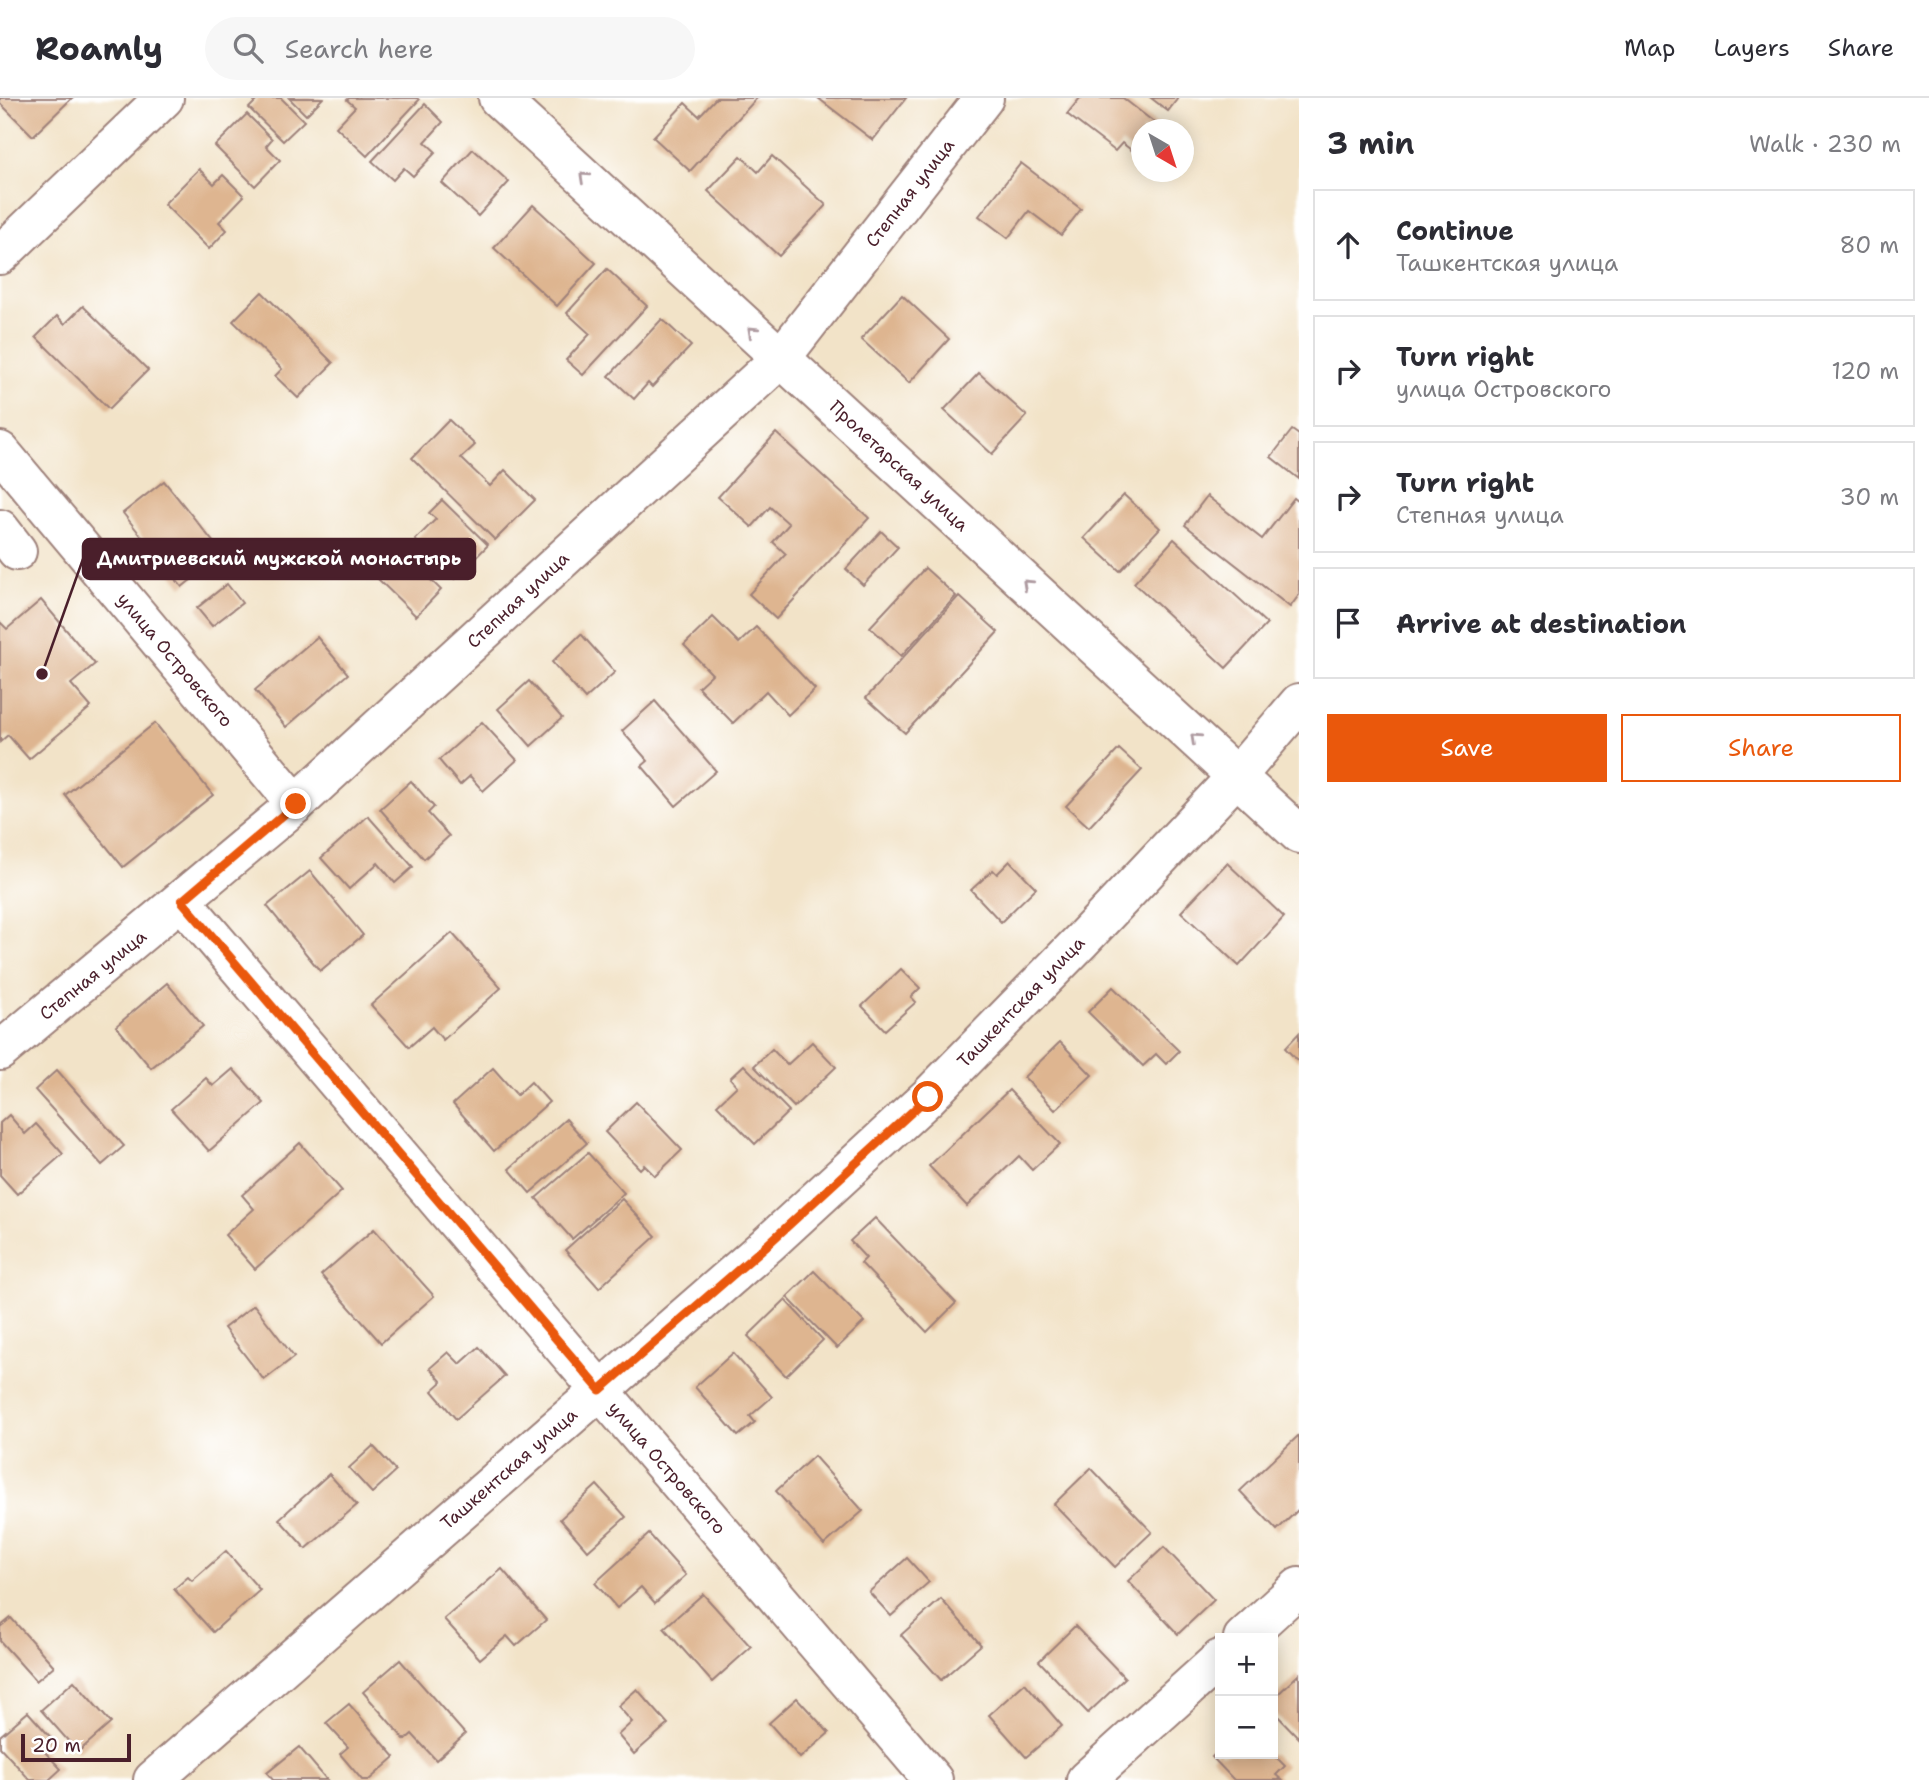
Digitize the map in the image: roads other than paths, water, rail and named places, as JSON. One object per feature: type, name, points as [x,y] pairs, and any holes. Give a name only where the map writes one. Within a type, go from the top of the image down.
[{"type":"street","points":[[0,255],[164,98]]},
{"type":"street","name":"Пролетарская улица","points":[[498,98],[1299,834]]},
{"type":"street","name":"Степная улица","points":[[0,1051],[296,804],[781,358],[984,98]]},
{"type":"street","name":"улица Островского","points":[[0,452],[296,804]]},
{"type":"street","name":"Ташкентская улица","points":[[153,1780],[767,1245],[928,1097],[1081,941],[1236,776],[1299,703]]},
{"type":"street","name":"улица Островского","points":[[182,901],[933,1780]]},
{"type":"street","points":[[1248,1633],[1299,1587]]},
{"type":"street","points":[[1086,1780],[1215,1664]]},
{"type":"place","name":"Дмитриевский мужской монастырь","points":[[42,674]]}]
